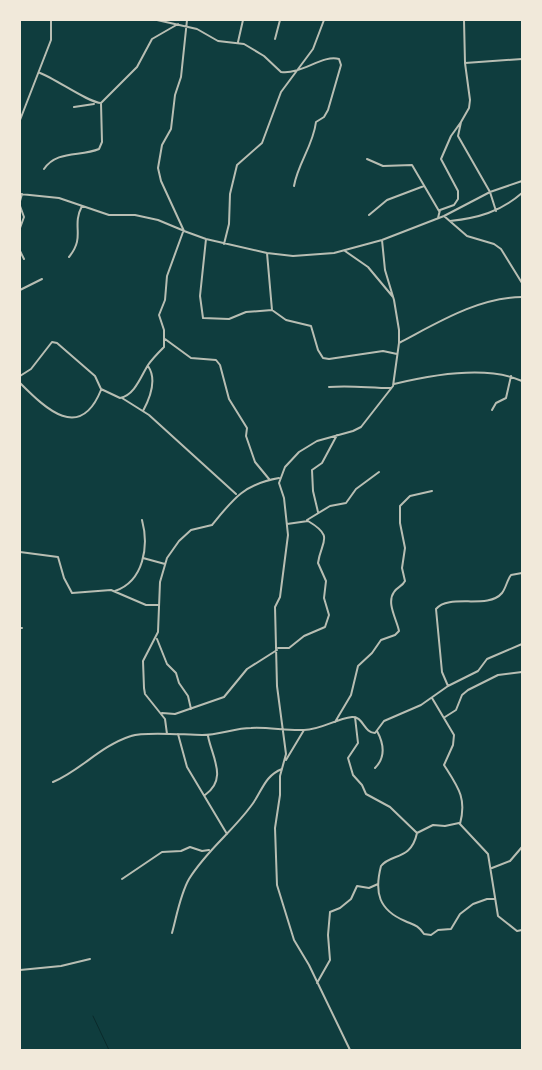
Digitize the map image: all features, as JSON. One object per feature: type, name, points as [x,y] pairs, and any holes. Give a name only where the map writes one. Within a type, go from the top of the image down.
[{"type":"street","points":[[20,120],[40,73],[51,40],[51,20]]},
{"type":"street","points":[[157,20],[204,32],[218,41],[238,42],[264,56],[281,72],[294,72],[332,58],[341,61],[328,110],[324,117],[316,122],[314,137],[297,174],[294,186]]},
{"type":"street","points":[[122,398],[136,385],[148,366],[164,348],[165,339],[159,315],[165,300],[167,276],[183,231],[160,181],[158,168],[162,145],[171,130],[175,95],[181,77],[187,20]]},
{"type":"street","points":[[238,42],[243,20]]},
{"type":"street","points":[[276,39],[280,20]]},
{"type":"street","points":[[224,244],[230,224],[230,194],[236,167],[240,160],[262,143],[281,92],[294,72],[313,49],[324,20]]},
{"type":"street","points":[[438,212],[454,205],[458,199],[458,191],[441,159],[451,136],[469,108],[464,20]]},
{"type":"street","points":[[74,107],[101,103],[137,67],[152,39],[178,24]]},
{"type":"street","points":[[465,63],[522,59]]},
{"type":"street","points":[[40,73],[55,79],[96,103]]},
{"type":"street","points":[[44,169],[58,157],[80,155],[99,149],[102,142],[101,103]]},
{"type":"street","points":[[461,122],[458,135],[490,192],[496,211]]},
{"type":"street","points":[[367,160],[376,165],[412,165],[438,212],[438,219]]},
{"type":"street","points":[[20,201],[21,194],[54,197],[111,215],[130,214],[158,220],[183,231],[224,244],[267,254],[293,256],[345,251],[382,240],[438,219],[490,192],[522,181]]},
{"type":"street","points":[[369,215],[387,200],[424,186]]},
{"type":"street","points":[[450,221],[475,218],[496,211],[522,193]]},
{"type":"street","points":[[69,257],[79,242],[77,219],[82,205]]},
{"type":"street","points":[[20,206],[24,217],[20,228]]},
{"type":"street","points":[[444,216],[467,236],[494,244],[501,249],[522,283]]},
{"type":"street","points":[[206,239],[200,296],[203,318],[229,319],[246,312],[272,310],[289,320],[310,326],[318,350],[325,359],[383,351],[398,354]]},
{"type":"street","points":[[285,762],[281,729],[275,607],[280,597],[281,578],[286,556],[287,524],[279,478],[290,461],[305,447],[317,440],[361,427],[393,384],[399,343],[394,297],[385,270],[382,240]]},
{"type":"street","points":[[20,251],[24,259]]},
{"type":"street","points":[[345,251],[368,267],[394,297]]},
{"type":"street","points":[[267,254],[272,310]]},
{"type":"street","points":[[20,290],[42,280]]},
{"type":"street","points":[[399,343],[469,307],[497,299],[522,297]]},
{"type":"street","points":[[165,339],[186,355],[216,360],[219,364],[225,390],[247,428],[246,436],[255,462],[269,480]]},
{"type":"street","points":[[20,376],[31,369],[52,342],[57,343],[95,376],[101,389],[122,398],[143,411],[237,495]]},
{"type":"street","points":[[143,411],[150,398],[152,380],[152,372],[148,366]]},
{"type":"street","points":[[393,384],[414,379],[476,372],[511,376],[522,381]]},
{"type":"street","points":[[492,410],[496,402],[506,398],[511,376]]},
{"type":"street","points":[[20,383],[54,414],[64,418],[79,416],[87,412],[92,408],[101,389]]},
{"type":"street","points":[[329,387],[351,385],[364,388],[391,388]]},
{"type":"street","points":[[318,513],[313,491],[312,470],[322,463],[337,435]]},
{"type":"street","points":[[287,524],[296,524],[307,520],[330,506],[346,502],[356,489],[379,472]]},
{"type":"street","points":[[167,734],[162,713],[145,694],[143,661],[156,638],[160,582],[165,564],[172,550],[187,532],[196,527],[212,525],[237,495],[254,485],[279,478]]},
{"type":"street","points":[[334,723],[350,696],[358,666],[370,656],[381,640],[395,635],[399,630],[393,615],[392,596],[405,582],[402,567],[405,548],[400,523],[400,506],[410,496],[432,491]]},
{"type":"street","points":[[20,552],[58,557],[64,578],[72,593],[113,591],[129,584],[143,558],[146,539],[142,520]]},
{"type":"street","points":[[162,713],[173,714],[226,696],[247,669],[277,649],[288,648],[304,636],[325,627],[328,623],[329,612],[324,598],[326,581],[318,563],[326,541],[320,531],[307,520]]},
{"type":"street","points":[[143,558],[165,564]]},
{"type":"street","points":[[448,686],[442,672],[436,609],[443,604],[494,598],[502,593],[511,575],[522,573]]},
{"type":"street","points":[[113,591],[146,605],[158,605]]},
{"type":"street","points":[[156,638],[168,666],[176,673],[179,683],[188,696],[191,709]]},
{"type":"street","points":[[355,717],[373,734],[377,732],[384,721],[400,712],[417,707],[448,686],[478,671],[487,659],[522,644]]},
{"type":"street","points":[[445,717],[456,710],[462,695],[468,690],[482,685],[498,675],[522,672]]},
{"type":"street","points":[[432,698],[445,717],[454,739],[444,765],[461,792],[464,808],[460,824]]},
{"type":"street","points":[[53,782],[65,778],[78,766],[124,738],[137,734],[208,735],[251,728],[304,730],[355,717]]},
{"type":"street","points":[[355,717],[358,743],[348,756],[353,775],[368,796],[390,807],[417,833]]},
{"type":"street","points":[[304,730],[282,769],[275,842],[277,886],[294,940],[350,1050]]},
{"type":"street","points":[[375,768],[382,754],[382,743],[377,732]]},
{"type":"street","points":[[178,734],[187,767],[205,794],[227,834]]},
{"type":"street","points":[[205,794],[214,787],[217,779],[216,757],[208,735]]},
{"type":"street","points":[[172,933],[189,879],[210,850],[227,834],[251,806],[268,777],[282,769]]},
{"type":"street","points":[[495,899],[487,899],[473,904],[460,914],[450,929],[438,930],[431,935],[426,935],[416,924],[406,922],[384,906],[378,898],[378,884],[383,863],[402,856],[415,841],[417,833],[433,825],[445,826],[456,822],[485,850],[491,868],[498,916],[516,931],[522,930]]},
{"type":"street","points":[[122,879],[163,852],[181,851],[190,847],[202,851],[210,850]]},
{"type":"street","points":[[491,868],[510,861],[522,847]]},
{"type":"street","points":[[317,983],[330,960],[328,935],[330,912],[340,908],[351,899],[357,886],[369,888],[378,884]]},
{"type":"street","points":[[20,970],[61,966],[90,959]]},
{"type":"waterway","points":[[93,1016],[109,1050]]}]
